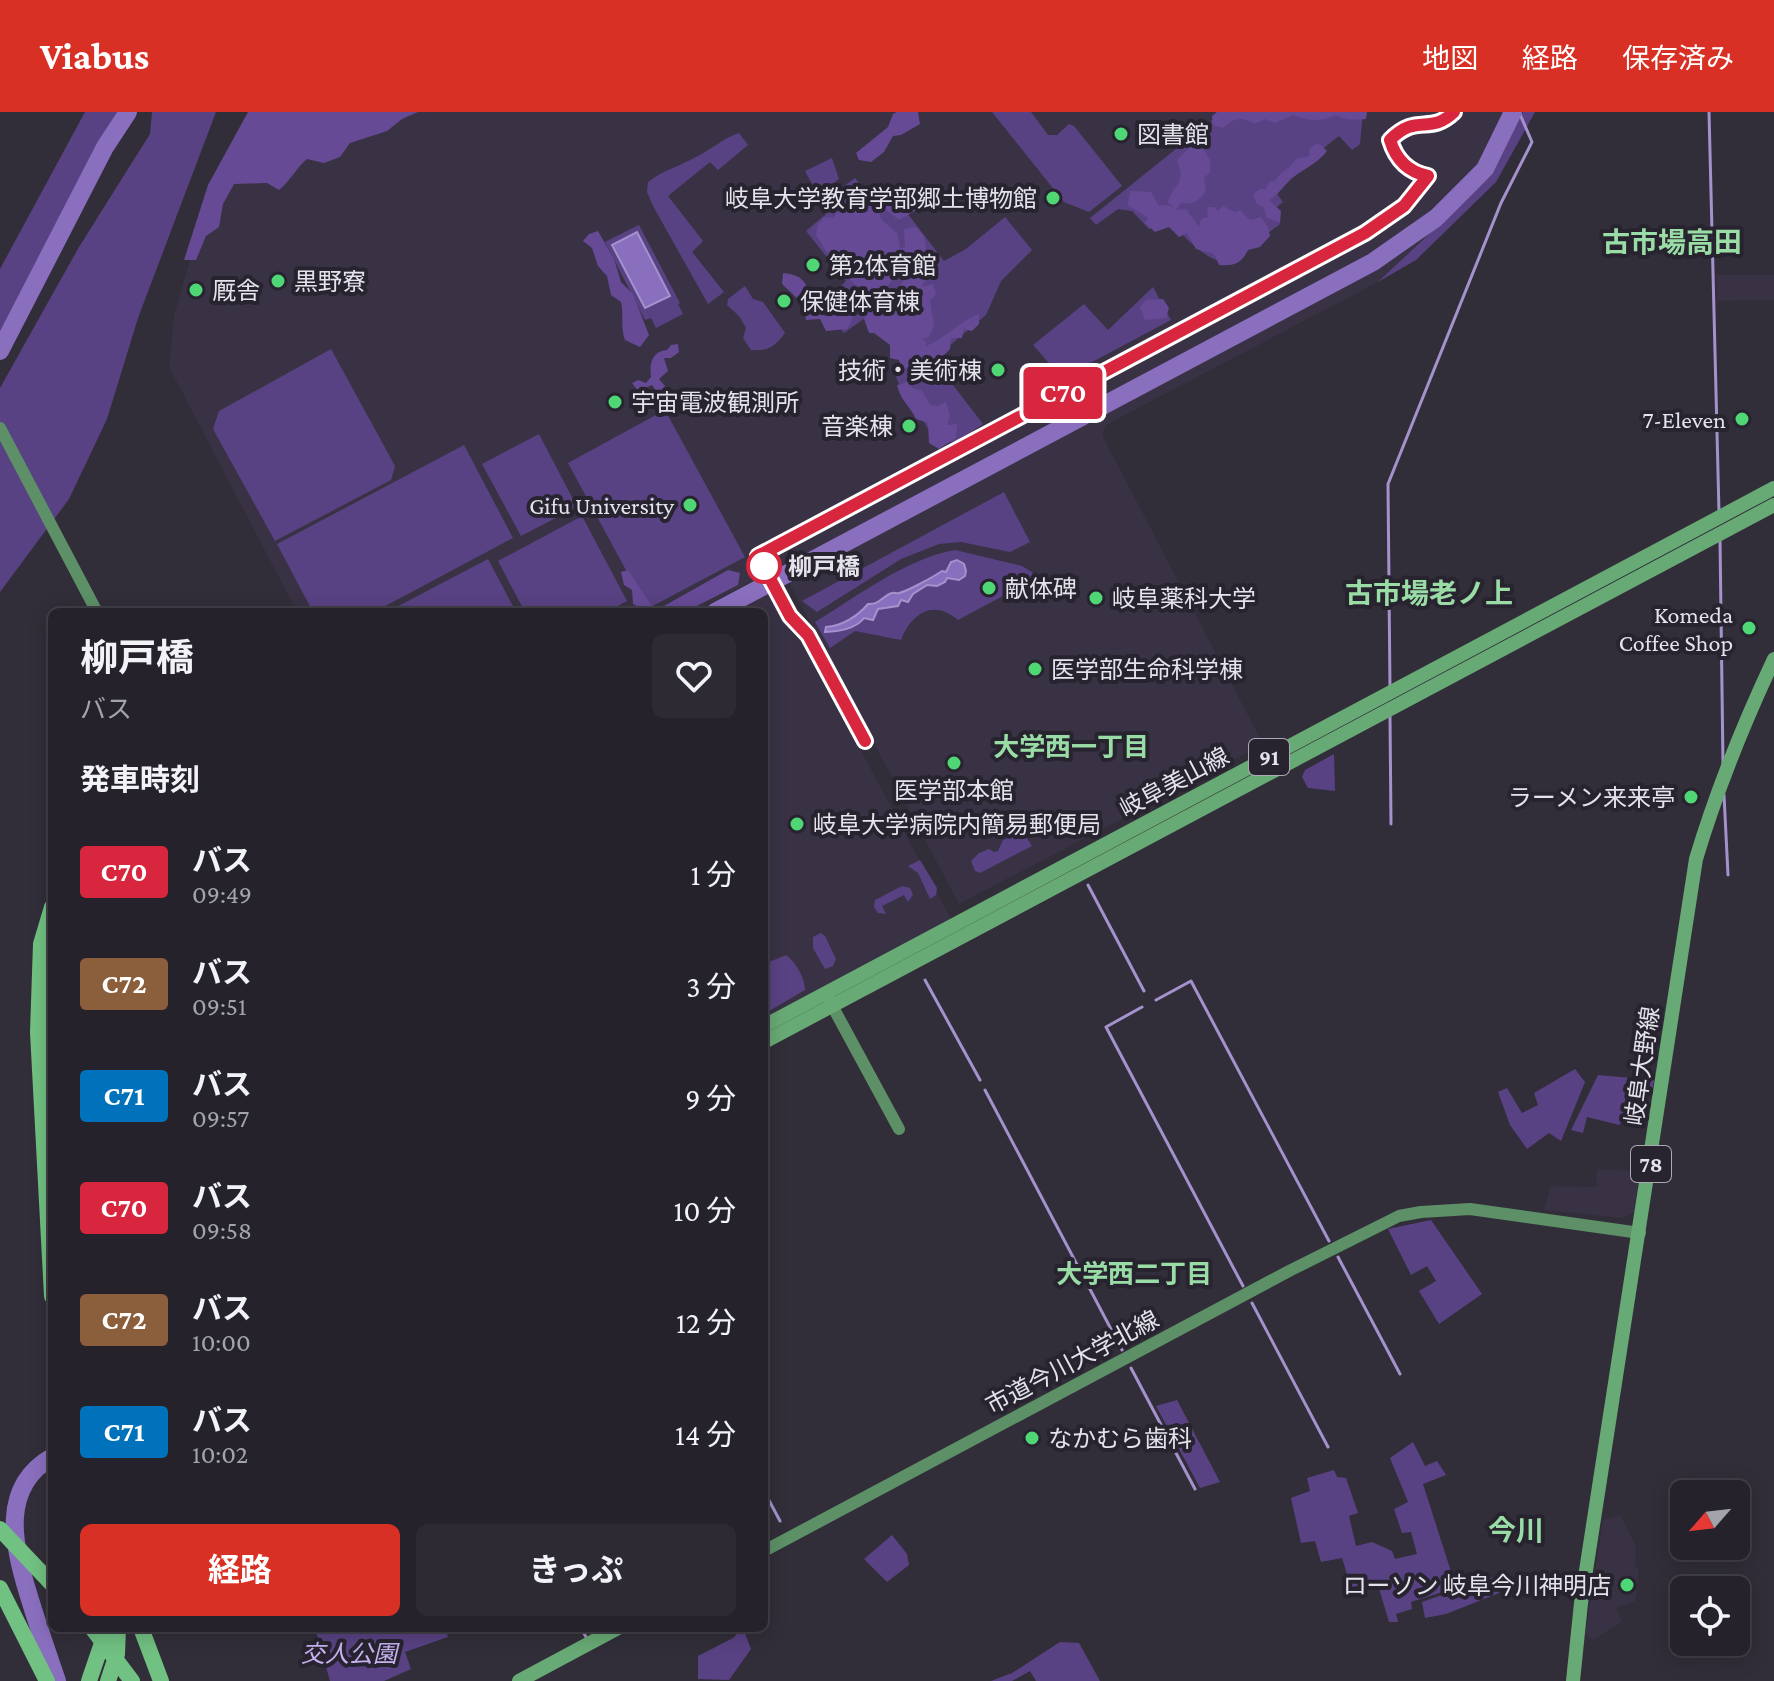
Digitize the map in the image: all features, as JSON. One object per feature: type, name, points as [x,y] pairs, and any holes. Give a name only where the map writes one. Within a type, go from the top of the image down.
[{"type":"highway","points":[[48,920],[41,944],[38,1032],[48,1221]]},
{"type":"highway","points":[[0,1529],[48,1580]]},
{"type":"highway","points":[[0,1588],[47,1681]]},
{"type":"highway","points":[[95,1632],[132,1681]]},
{"type":"highway","points":[[89,1681],[103,1632]]},
{"type":"highway","points":[[108,1681],[117,1654],[118,1632]]},
{"type":"highway","points":[[143,1632],[161,1681]]},
{"type":"main road","name":"岐阜美山線","points":[[768,1039],[829,999],[1774,488]]},
{"type":"main road","name":"岐阜美山線","points":[[768,1024],[829,999],[1774,505]]},
{"type":"main road","name":"岐阜大野線","points":[[1573,1681],[1581,1603],[1696,859],[1720,780],[1774,659]]},
{"type":"main road","points":[[519,1681],[611,1632]]},
{"type":"street","points":[[0,428],[95,608]]},
{"type":"street","points":[[829,999],[899,1129]]},
{"type":"street","name":"市道今川大学北線","points":[[768,1549],[1291,1270],[1399,1216],[1470,1209],[1640,1233]]},
{"type":"shaded area","points":[[248,112],[418,112],[387,131],[350,143],[340,157],[324,163],[307,159],[279,190],[267,183],[234,184],[223,204],[219,227],[206,236],[196,260],[184,260],[208,185]]},
{"type":"shaded area","name":"Gifu University","points":[[260,112],[1521,112],[1493,175],[1378,282],[1106,425],[1102,435],[1261,740],[1257,748],[959,904],[785,575],[750,582],[702,608],[295,608],[169,367],[174,316],[192,252]]},
{"type":"shaded area","points":[[918,112],[920,124],[893,136],[884,152],[871,162],[859,160],[856,153],[888,127],[893,114]]},
{"type":"shaded area","points":[[1217,112],[1367,112],[1366,119],[1346,119],[1335,115],[1314,120],[1293,115],[1275,123],[1265,119],[1254,124],[1238,119],[1224,128],[1213,125],[1212,116]]},
{"type":"shaded area","points":[[1200,143],[1210,160],[1210,172],[1204,178],[1206,191],[1195,202],[1181,203],[1176,210],[1186,209],[1199,227],[1201,219],[1208,217],[1207,207],[1218,211],[1223,206],[1235,212],[1240,210],[1250,220],[1261,217],[1268,227],[1270,236],[1260,247],[1248,250],[1240,261],[1233,264],[1219,265],[1214,254],[1196,249],[1187,233],[1179,237],[1169,227],[1155,232],[1145,223],[1148,218],[1128,205],[1130,191],[1151,192],[1159,206],[1174,208],[1168,202],[1181,175],[1177,160]]},
{"type":"shaded area","points":[[1317,144],[1327,151],[1269,200],[1281,211],[1280,223],[1266,217],[1264,207],[1257,204],[1253,194],[1266,189],[1269,182],[1275,181],[1296,159],[1309,156],[1310,148]]},
{"type":"shaded area","points":[[907,192],[916,197],[918,209],[899,220],[883,208],[886,200],[896,199]]},
{"type":"shaded area","points":[[867,197],[879,210],[881,219],[897,233],[900,248],[905,247],[904,229],[916,227],[924,236],[926,248],[883,293],[865,299],[858,292],[860,287],[848,277],[843,261],[826,251],[816,235],[818,224],[824,217],[834,218],[836,213],[847,211],[846,203],[856,204]]},
{"type":"shaded area","points":[[598,231],[614,259],[621,282],[633,294],[649,335],[640,347],[625,340],[621,302],[611,295],[607,276],[598,266],[592,248],[583,241],[589,234]]},
{"type":"shaded area","points":[[637,232],[670,296],[645,308],[612,245]]},
{"type":"shaded area","points":[[930,260],[933,270],[921,287],[933,284],[936,294],[930,301],[934,326],[929,337],[921,339],[927,342],[925,346],[979,314],[979,324],[972,331],[964,329],[962,338],[951,338],[950,349],[941,358],[925,360],[924,355],[918,365],[902,370],[899,360],[890,358],[890,345],[874,333],[869,333],[864,319],[869,306],[886,297]]},
{"type":"shaded area","points":[[783,273],[797,276],[804,282],[817,299],[817,308],[844,289],[853,309],[847,329],[826,331],[820,319],[806,320],[804,305],[782,284]]},
{"type":"shaded area","points":[[1716,275],[1774,275],[1774,300],[1717,301]]},
{"type":"shaded area","points":[[1163,299],[1169,308],[1166,318],[1145,320],[1140,307],[1146,300]]},
{"type":"shaded area","points":[[678,344],[679,352],[671,358],[664,358],[668,371],[659,379],[665,386],[661,395],[652,385],[638,391],[632,383],[638,380],[646,383],[651,377],[651,363],[655,356]]},
{"type":"shaded area","points":[[907,382],[912,388],[922,391],[930,405],[938,406],[946,402],[950,416],[947,425],[957,424],[956,438],[939,449],[929,443],[928,423],[916,419],[898,390],[897,385]]},
{"type":"shaded area","points":[[957,560],[964,564],[966,571],[959,580],[947,578],[937,586],[927,585],[913,594],[908,602],[901,600],[898,606],[878,609],[873,620],[864,618],[851,627],[825,632],[826,627],[849,620],[868,604],[892,593],[908,590],[942,571],[946,572],[951,562]]},
{"type":"shaded area","points":[[628,570],[653,608],[633,608],[636,606],[633,604],[632,590],[624,585],[621,572]]},
{"type":"shaded area","points":[[728,570],[740,573],[738,585],[693,608],[660,608]]},
{"type":"shaded area","points":[[774,588],[951,919],[768,1017],[768,608],[736,608]]},
{"type":"shaded area","points":[[1597,1169],[1640,1171],[1634,1212],[1623,1218],[1544,1210],[1551,1186],[1596,1187]]},
{"type":"shaded area","points":[[1621,1515],[1636,1547],[1635,1567],[1639,1568],[1635,1601],[1616,1608],[1622,1622],[1592,1640],[1585,1634],[1603,1520]]},
{"type":"green space","points":[[85,112],[123,112],[0,339],[0,269]]},
{"type":"green space","points":[[152,112],[216,112],[138,318],[107,419],[69,499],[0,592],[0,388],[79,247],[150,134]]},
{"type":"green space","points":[[992,112],[1031,112],[1048,135],[1057,135],[1069,124],[1074,126],[1122,186],[1089,212],[1064,202]]},
{"type":"green space","points":[[1222,112],[1363,112],[1360,144],[1352,150],[1339,136],[1273,188],[1283,202],[1271,212],[1280,224],[1229,262],[1206,255],[1173,225],[1149,229],[1132,211],[1118,209],[1096,225],[1090,218]]},
{"type":"green space","points":[[1523,112],[1535,112],[1496,182],[1416,260],[1378,282],[1492,175]]},
{"type":"green space","points":[[739,133],[748,145],[718,170],[710,162],[668,196],[703,241],[692,252],[724,292],[708,304],[653,206],[647,192],[648,182]]},
{"type":"green space","points":[[832,158],[839,179],[818,195],[805,171]]},
{"type":"green space","points":[[855,178],[879,208],[894,196],[944,261],[966,249],[1005,217],[1032,250],[1001,281],[986,315],[936,357],[946,376],[983,424],[958,441],[934,444],[927,426],[896,377],[908,363],[872,313],[844,333],[822,305],[846,281],[806,231],[826,214],[820,203]]},
{"type":"green space","points":[[639,225],[683,314],[656,328],[651,318],[645,320],[605,242]]},
{"type":"green space","points":[[745,286],[753,299],[763,302],[785,333],[767,349],[751,350],[743,338],[746,328],[727,305],[728,299]]},
{"type":"green space","points":[[1153,287],[1171,320],[1062,378],[1033,345],[1084,304],[1108,330]]},
{"type":"green space","points":[[331,349],[395,466],[391,480],[275,541],[213,429],[219,411]]},
{"type":"green space","points":[[665,410],[745,557],[646,608],[568,463]]},
{"type":"green space","points":[[539,434],[577,507],[521,536],[482,464]]},
{"type":"green space","points":[[464,445],[513,538],[382,608],[311,608],[277,544]]},
{"type":"green space","points":[[1004,492],[1030,542],[1010,552],[961,542],[939,544],[901,559],[817,612],[802,601]]},
{"type":"green space","points":[[582,516],[627,601],[614,608],[523,608],[498,561]]},
{"type":"green space","points":[[955,550],[1022,566],[1036,578],[958,620],[940,610],[924,612],[911,623],[901,640],[855,631],[830,648],[815,622],[900,570]]},
{"type":"green space","points":[[488,559],[514,608],[395,608]]},
{"type":"green space","points":[[1334,754],[1335,791],[1308,788],[1302,777],[1305,770]]},
{"type":"green space","points":[[1023,832],[1032,846],[980,873],[975,871],[971,861],[979,853],[989,849],[998,851],[1003,840]]},
{"type":"green space","points":[[920,860],[937,888],[936,895],[930,899],[918,873],[908,866]]},
{"type":"green space","points":[[902,886],[910,888],[913,895],[908,902],[904,895],[882,906],[886,914],[878,913],[874,907],[875,900]]},
{"type":"green space","points":[[821,933],[836,959],[833,966],[825,969],[813,948],[813,937]]},
{"type":"green space","points":[[786,955],[799,971],[805,990],[768,1012],[768,962]]},
{"type":"green space","points":[[1575,1069],[1585,1082],[1561,1141],[1549,1133],[1527,1149],[1510,1125],[1498,1092],[1507,1088],[1522,1113],[1538,1105],[1534,1093]]},
{"type":"green space","points":[[1598,1075],[1654,1080],[1652,1092],[1633,1090],[1625,1118],[1619,1125],[1587,1117],[1583,1133],[1571,1130]]},
{"type":"green space","points":[[1431,1220],[1482,1294],[1439,1324],[1419,1291],[1436,1281],[1427,1266],[1411,1275],[1388,1229]]},
{"type":"green space","points":[[1177,1400],[1220,1482],[1200,1488],[1156,1406]]},
{"type":"green space","points":[[1413,1442],[1425,1466],[1437,1461],[1446,1475],[1423,1484],[1454,1581],[1481,1574],[1480,1580],[1411,1602],[1412,1609],[1396,1614],[1398,1622],[1389,1622],[1377,1582],[1351,1587],[1342,1558],[1321,1562],[1315,1541],[1301,1543],[1291,1498],[1310,1491],[1307,1478],[1334,1470],[1337,1477],[1346,1478],[1358,1513],[1349,1516],[1356,1546],[1372,1542],[1392,1551],[1395,1559],[1417,1554],[1411,1532],[1402,1533],[1394,1509],[1408,1502],[1390,1458]]},
{"type":"green space","points":[[892,1535],[907,1554],[909,1565],[887,1582],[864,1559]]},
{"type":"green space","points":[[1499,1575],[1499,1593],[1446,1614],[1425,1618],[1422,1602]]},
{"type":"green space","name":"交人公園","points":[[316,1632],[446,1632],[448,1637],[405,1652],[411,1669],[384,1681],[330,1681]]},
{"type":"green space","points":[[739,1632],[745,1632],[751,1649],[729,1680],[698,1679],[698,1656]]},
{"type":"green space","points":[[1060,1642],[1079,1643],[1100,1681],[1036,1681],[1030,1671],[1012,1681],[991,1681],[1012,1673]]},
{"type":"waterway","points":[[0,351],[105,147],[128,112]]},
{"type":"waterway","points":[[723,608],[1373,262],[1436,218],[1485,169],[1513,112]]},
{"type":"waterway","points":[[1390,688],[1388,484],[1501,203],[1532,142],[1519,112]]},
{"type":"waterway","points":[[1709,112],[1719,512]]},
{"type":"waterway","points":[[1720,539],[1723,764]]},
{"type":"waterway","points":[[1390,716],[1391,824]]},
{"type":"waterway","points":[[1724,795],[1728,875]]},
{"type":"waterway","points":[[1088,885],[1144,991]]},
{"type":"waterway","points":[[925,980],[980,1080]]},
{"type":"waterway","points":[[1156,1000],[1191,981],[1329,1241]]},
{"type":"waterway","points":[[1142,1007],[1106,1027],[1243,1286]]},
{"type":"waterway","points":[[985,1090],[1122,1350]]},
{"type":"waterway","points":[[1338,1257],[1400,1374]]},
{"type":"waterway","points":[[1252,1303],[1328,1447]]},
{"type":"waterway","points":[[1131,1368],[1195,1489]]},
{"type":"waterway","points":[[48,1460],[35,1469],[24,1484],[15,1518],[15,1537],[23,1575],[57,1681]]},
{"type":"waterway","points":[[768,1498],[780,1521]]},
{"type":"waterway","points":[[583,1632],[586,1637]]},
{"type":"bus line","name":"C70","points":[[865,741],[808,635],[790,616],[758,556],[1365,233],[1404,206],[1428,176],[1407,169],[1394,153],[1390,140],[1401,126],[1416,119],[1445,121],[1454,112]]},
{"type":"place","name":"図書館","points":[[1121,134]]},
{"type":"place","name":"岐阜大学教育学部郷土博物館","points":[[1053,198]]},
{"type":"place","name":"第2体育館","points":[[813,265]]},
{"type":"place","name":"黒野寮","points":[[278,281]]},
{"type":"place","name":"厩舎","points":[[196,290]]},
{"type":"place","name":"保健体育棟","points":[[784,301]]},
{"type":"place","name":"技術・美術棟","points":[[998,370]]},
{"type":"place","name":"宇宙電波観測所","points":[[615,402]]},
{"type":"place","name":"7-Eleven","points":[[1742,419]]},
{"type":"place","name":"音楽棟","points":[[909,426]]},
{"type":"place","name":"Gifu University","points":[[690,505]]},
{"type":"place","name":"柳戸橋","points":[[764,566]]},
{"type":"place","name":"献体碑","points":[[989,588]]},
{"type":"place","name":"岐阜薬科大学","points":[[1096,598]]},
{"type":"place","name":"Komeda Coffee Shop","points":[[1749,628]]},
{"type":"place","name":"医学部生命科学棟","points":[[1035,669]]},
{"type":"place","name":"医学部本館","points":[[954,763]]},
{"type":"place","name":"ラーメン来来亭","points":[[1691,797]]},
{"type":"place","name":"岐阜大学病院内簡易郵便局","points":[[797,824]]},
{"type":"place","name":"なかむら歯科","points":[[1032,1438]]},
{"type":"place","name":"ローソン 岐阜今川神明店","points":[[1627,1585]]},
{"type":"district","name":"古市場高田","points":[[1672,242]]},
{"type":"district","name":"古市場老ノ上","points":[[1429,593]]},
{"type":"district","name":"大学西一丁目","points":[[1071,747]]},
{"type":"district","name":"大学西二丁目","points":[[1134,1274]]},
{"type":"district","name":"今川","points":[[1516,1530]]}]
